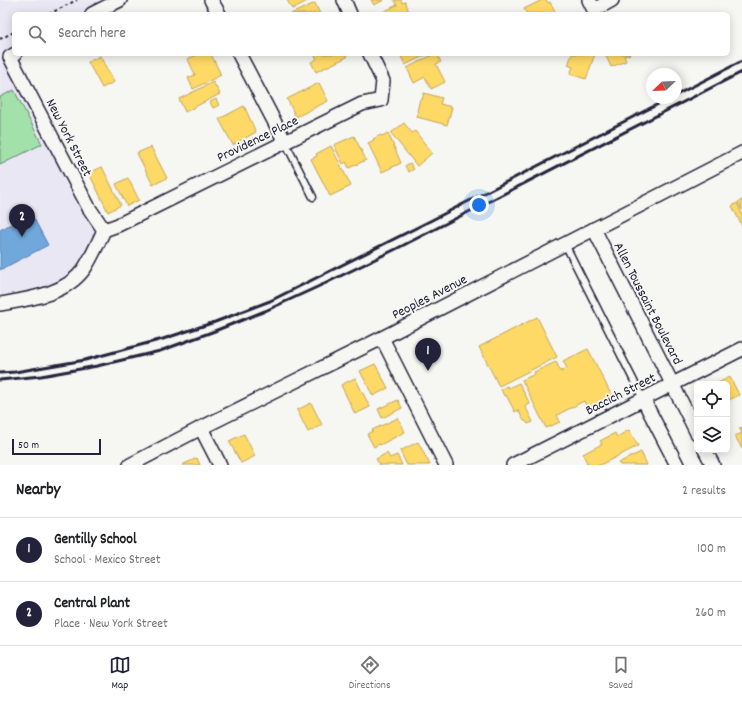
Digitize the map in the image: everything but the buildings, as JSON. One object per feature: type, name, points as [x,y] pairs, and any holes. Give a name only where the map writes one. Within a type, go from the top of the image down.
[{"type":"street","points":[[96,12],[120,0]]},
{"type":"street","points":[[211,0],[217,12]]},
{"type":"street","points":[[344,0],[349,12]]},
{"type":"street","points":[[589,0],[594,10],[612,0]]},
{"type":"street","name":"New York Street","points":[[13,56],[88,208],[104,230]]},
{"type":"street","points":[[240,56],[285,142]]},
{"type":"street","name":"Providence Place","points":[[104,230],[118,225],[362,104],[380,100],[383,81],[371,56]]},
{"type":"street","name":"Peoples Avenue","points":[[130,465],[382,338],[742,153]]},
{"type":"street","name":"Allen Toussaint Boulevard","points":[[594,229],[694,427]]},
{"type":"street","points":[[0,304],[39,297],[65,286],[77,277],[84,269],[104,230]]},
{"type":"street","points":[[382,338],[446,465]]},
{"type":"street","name":"Baccich Street","points":[[513,465],[742,349]]},
{"type":"street","points":[[643,399],[677,465]]},
{"type":"street","points":[[201,428],[220,465]]},
{"type":"street","points":[[707,453],[713,465]]},
{"type":"lane","points":[[285,142],[313,197]]},
{"type":"lane","points":[[565,244],[643,399]]},
{"type":"path","points":[[53,12],[77,0]]},
{"type":"path","points":[[0,39],[12,33]]},
{"type":"shaded area","points":[[0,0],[121,0],[97,12],[12,12],[12,56],[15,56],[104,230],[77,277],[0,304]]},
{"type":"green space","points":[[14,90],[42,144],[0,165],[0,97]]},
{"type":"railway","points":[[682,92],[742,61]]},
{"type":"railway","points":[[0,380],[41,376],[97,366],[160,351],[265,311],[396,249],[742,72]]},
{"type":"railway","points":[[0,373],[15,372],[85,360],[163,339],[215,322],[270,301],[658,104]]},
{"type":"place","name":"Central Plant","points":[[22,237]]},
{"type":"place","name":"Gentilly School","points":[[428,371]]}]
